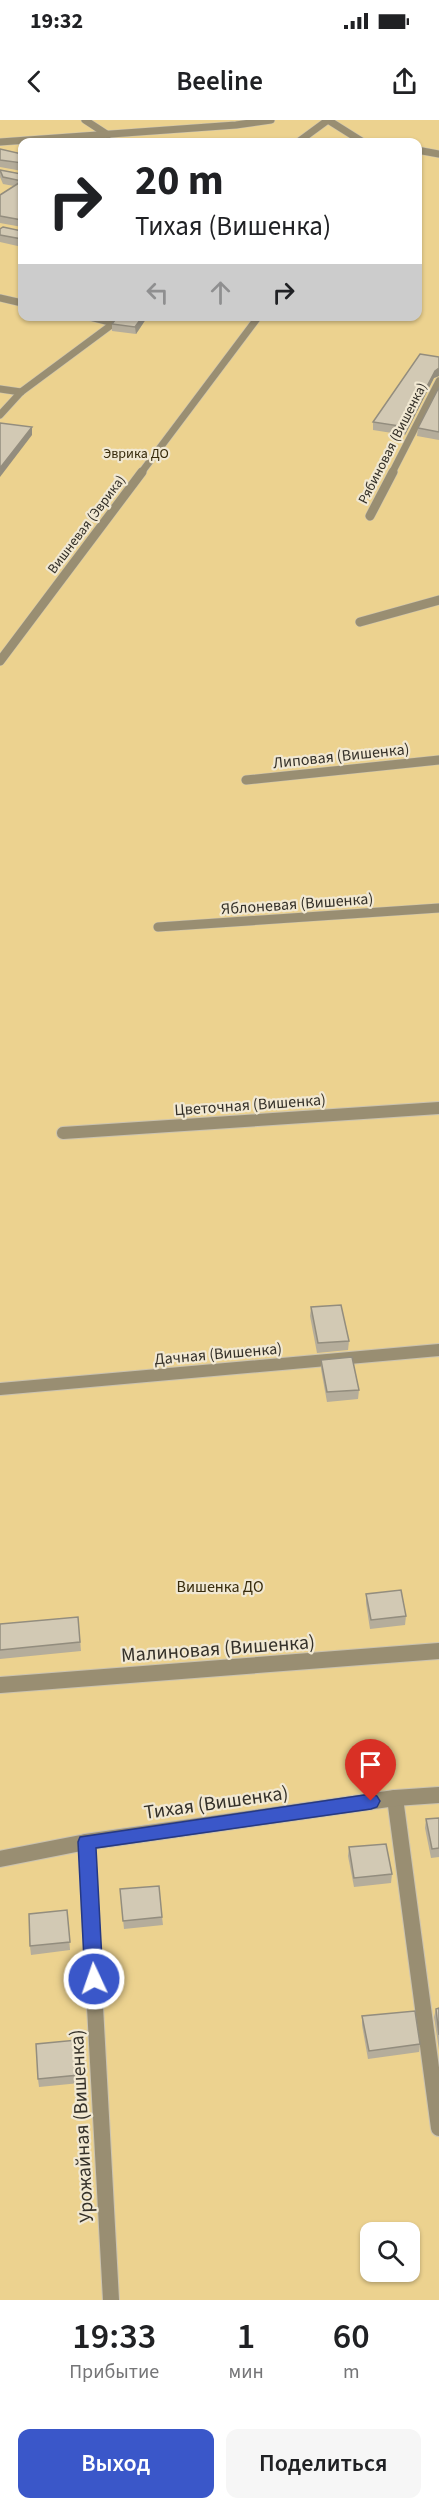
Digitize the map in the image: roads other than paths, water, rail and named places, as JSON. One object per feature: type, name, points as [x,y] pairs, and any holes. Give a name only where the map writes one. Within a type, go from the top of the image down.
[{"type":"lane","points":[[85,120],[108,135]]},
{"type":"lane","points":[[62,138],[236,126],[271,120]]},
{"type":"lane","points":[[303,138],[328,120],[338,124],[346,134],[354,138]]},
{"type":"lane","points":[[0,142],[18,141]]},
{"type":"lane","points":[[422,151],[439,154]]},
{"type":"lane","points":[[0,298],[18,302]]},
{"type":"lane","points":[[0,415],[21,392],[115,321]]},
{"type":"lane","name":"Вишневая (Эврика)","points":[[0,661],[256,321]]},
{"type":"lane","name":"Рябиновая (Вишенка)","points":[[370,516],[439,381]]},
{"type":"lane","points":[[0,389],[21,392]]},
{"type":"lane","points":[[360,622],[439,600]]},
{"type":"lane","name":"Липовая (Вишенка)","points":[[246,780],[439,760]]},
{"type":"lane","name":"Яблоневая (Вишенка)","points":[[158,927],[439,908]]},
{"type":"lane","name":"Цветочная (Вишенка)","points":[[63,1133],[439,1108]]},
{"type":"lane","name":"Дачная (Вишенка)","points":[[0,1389],[439,1350]]},
{"type":"lane","name":"Малиновая (Вишенка)","points":[[0,1685],[439,1651]]},
{"type":"lane","name":"Тихая (Вишенка)","points":[[0,1859],[86,1842],[395,1798],[439,1795]]},
{"type":"lane","points":[[395,1798],[439,2128]]},
{"type":"lane","name":"Урожайная (Вишенка)","points":[[86,1842],[111,2300]]},
{"type":"park label","name":"Эврика ДО","points":[[136,453]]},
{"type":"park label","name":"Вишенка ДО","points":[[220,1586]]}]
